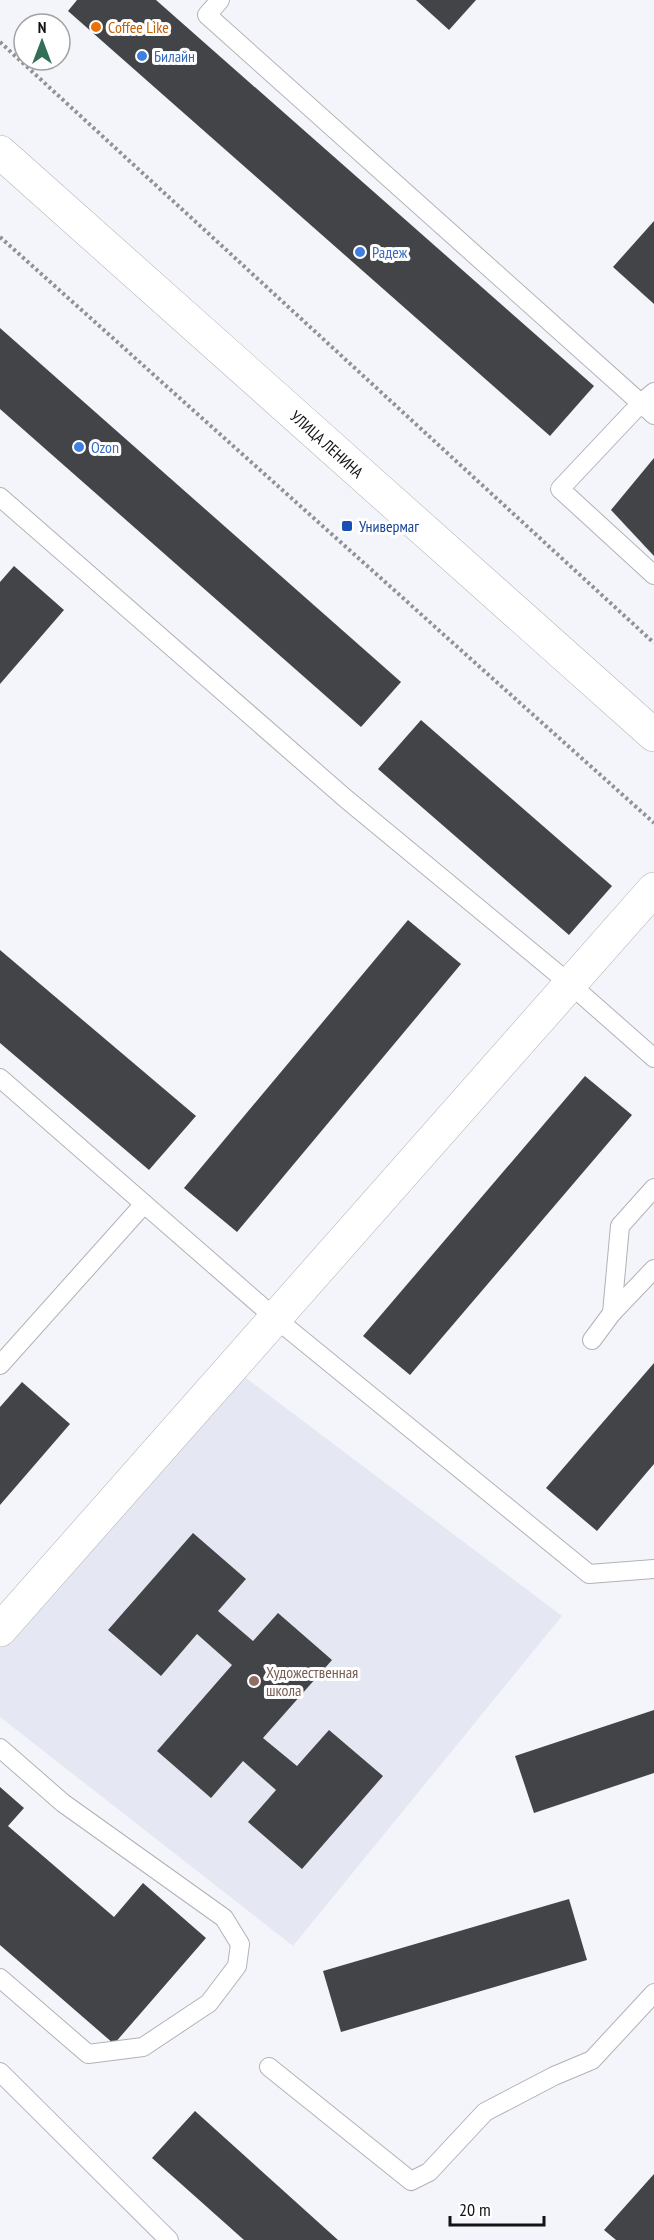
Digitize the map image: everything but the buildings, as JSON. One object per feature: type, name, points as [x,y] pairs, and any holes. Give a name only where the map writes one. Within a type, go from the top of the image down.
[{"type":"street","name":"УЛИЦА ЛЕНИНА","points":[[0,153],[654,735]]},
{"type":"street","points":[[0,1630],[654,889]]},
{"type":"lane","points":[[220,0],[207,15],[650,403],[560,489],[654,575]]},
{"type":"lane","points":[[0,497],[345,798],[570,984],[654,1058]]},
{"type":"lane","points":[[0,1078],[275,1318],[590,1574],[654,1569]]},
{"type":"lane","points":[[612,1313],[620,1227],[654,1188]]},
{"type":"lane","points":[[0,1365],[144,1204]]},
{"type":"lane","points":[[592,1340],[612,1313],[654,1269]]},
{"type":"lane","points":[[0,1748],[63,1803],[224,1918],[240,1944],[237,1966],[209,2003],[143,2047],[88,2054],[0,1978]]},
{"type":"lane","points":[[269,2067],[411,2181],[429,2172],[484,2112],[554,2076],[592,2060],[654,1994]]},
{"type":"lane","points":[[0,2072],[169,2240]]},
{"type":"path","points":[[0,42],[654,643]]},
{"type":"path","points":[[0,237],[654,823]]},
{"type":"shaded area","name":"Художественная школа","points":[[238,1372],[562,1616],[293,1946],[0,1717],[0,1646]]},
{"type":"place","name":"Coffee Like","points":[[96,27]]},
{"type":"place","name":"Билайн","points":[[142,56]]},
{"type":"place","name":"Радеж","points":[[360,252]]},
{"type":"place","name":"Ozon","points":[[79,447]]},
{"type":"place","name":"Универмаг","points":[[347,526]]},
{"type":"place","name":"Художественная школа","points":[[254,1681]]}]
